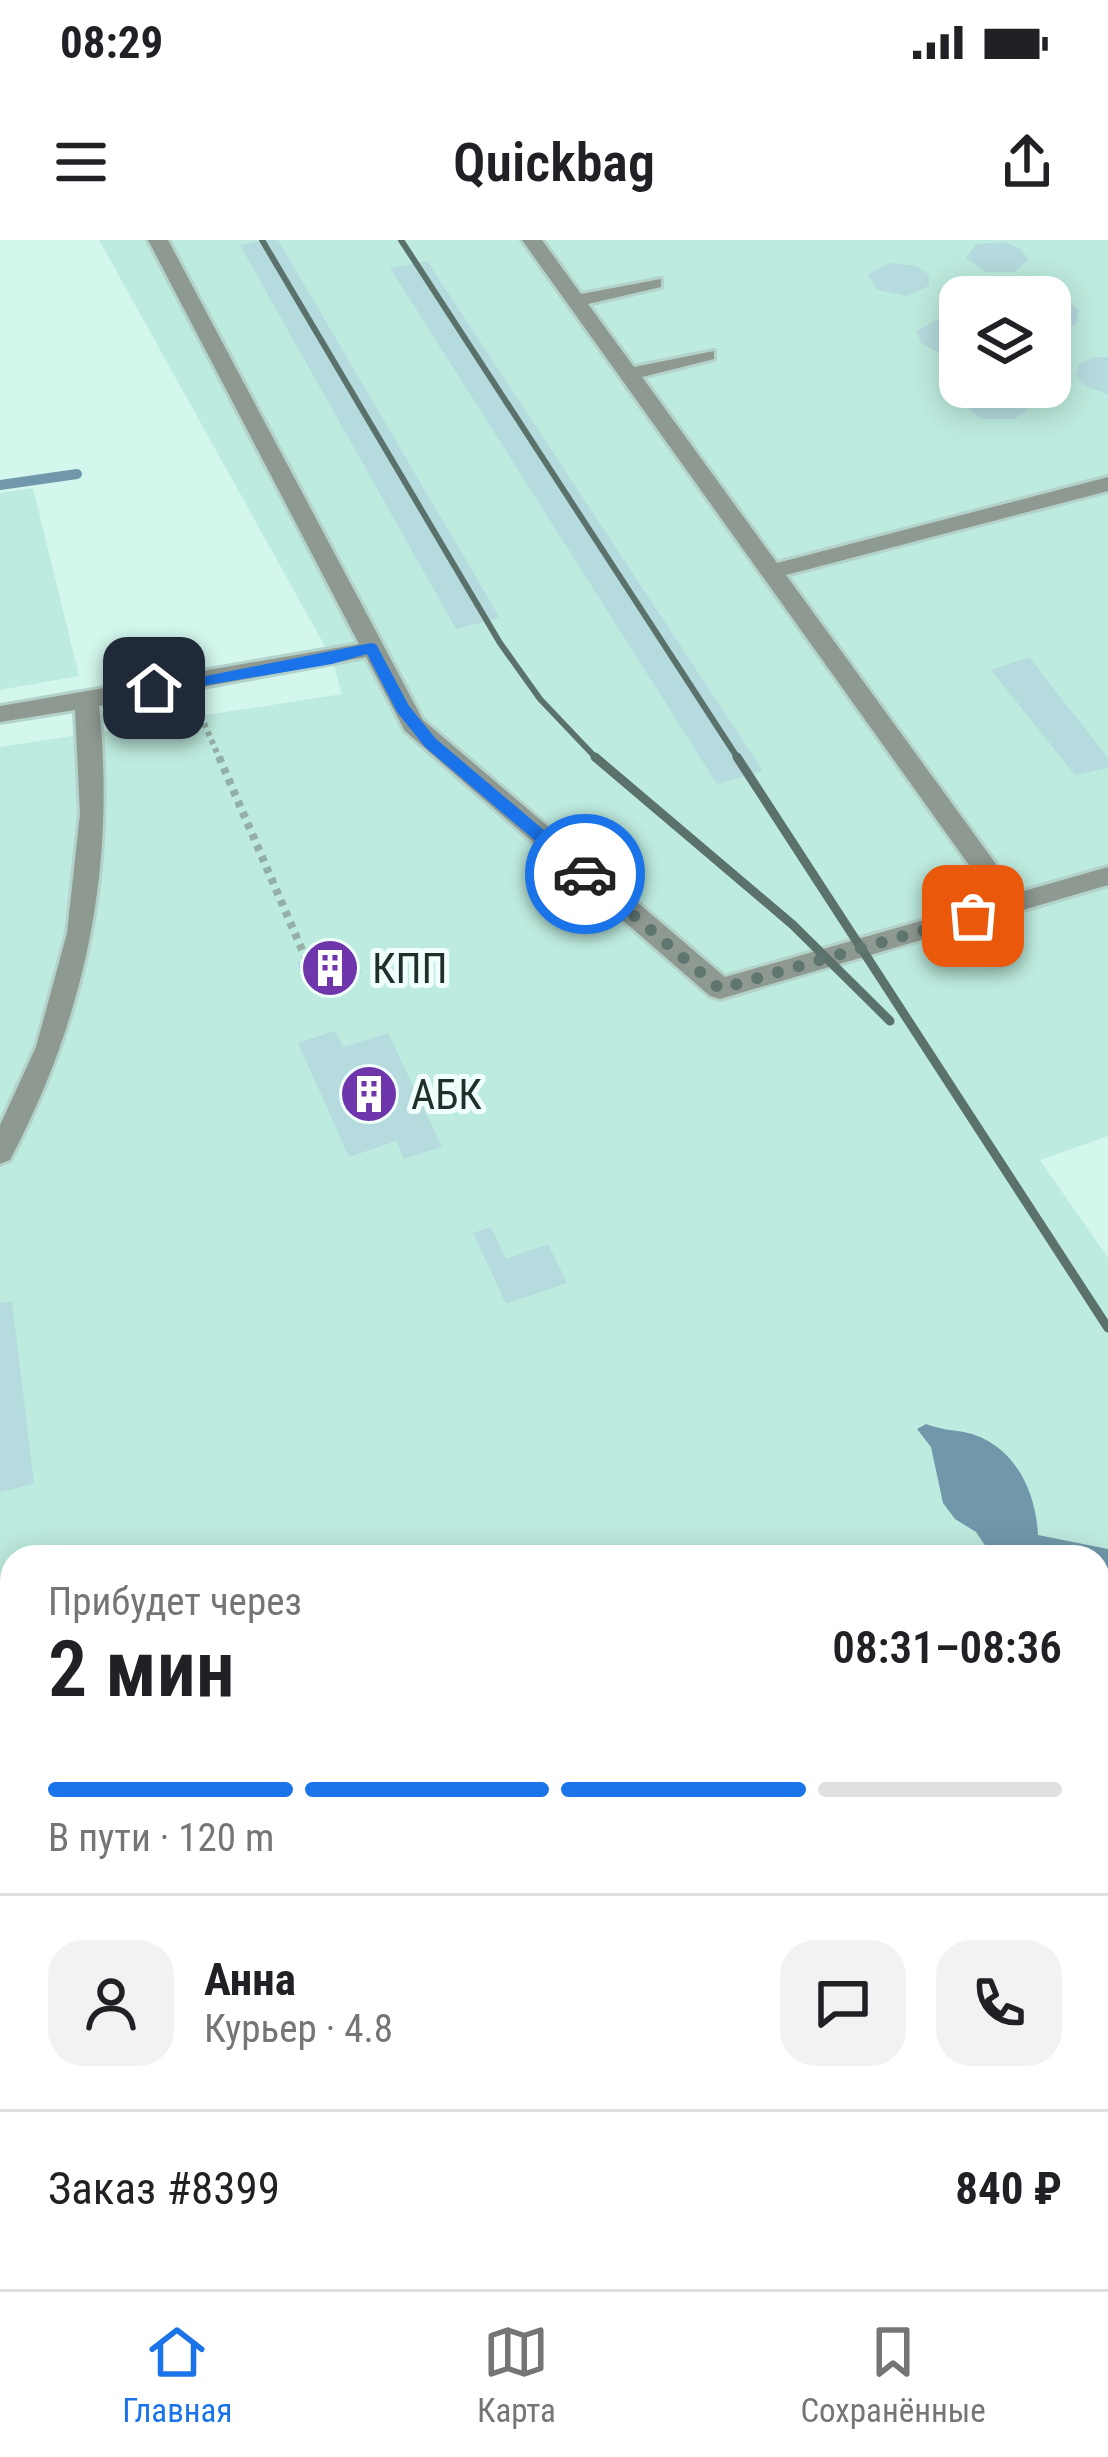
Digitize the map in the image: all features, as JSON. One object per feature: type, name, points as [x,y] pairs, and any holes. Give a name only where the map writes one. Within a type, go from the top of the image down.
[{"type":"street","points":[[158,240],[403,708],[430,743],[720,989],[1108,876]]},
{"type":"street","points":[[532,240],[1011,904]]},
{"type":"street","points":[[576,301],[654,283]]},
{"type":"street","points":[[628,374],[707,355]]},
{"type":"street","points":[[774,571],[1108,484]]},
{"type":"street","points":[[0,714],[332,659],[371,648]]},
{"type":"street","points":[[0,1152],[43,1064],[69,979],[84,890],[92,797],[86,699]]},
{"type":"path","points":[[187,683],[306,959]]},
{"type":"shaded area","points":[[99,240],[1108,240],[1108,1136],[1040,1160],[1108,1258],[1108,1545],[0,1545],[0,747],[342,694],[332,659]]},
{"type":"shaded area","points":[[33,488],[79,676],[0,690],[0,493]]},
{"type":"water","points":[[926,1424],[964,1432],[996,1446],[1027,1485],[1038,1535],[1088,1545],[985,1545],[943,1503],[931,1447],[917,1429]]},
{"type":"building","points":[[278,240],[500,618],[456,629],[240,245]]},
{"type":"building","points":[[1005,242],[1021,249],[1028,259],[1015,272],[985,272],[966,258],[976,244]]},
{"type":"building","points":[[427,261],[763,771],[717,784],[390,268]]},
{"type":"building","points":[[889,263],[917,266],[929,275],[929,286],[907,296],[877,290],[868,274]]},
{"type":"building","points":[[1071,304],[1079,310],[1076,325],[1071,326]]},
{"type":"building","points":[[939,319],[939,352],[921,343],[917,331]]},
{"type":"building","points":[[1108,357],[1108,394],[1087,387],[1076,376],[1079,364]]},
{"type":"building","points":[[968,408],[1027,408],[1015,419],[982,419]]},
{"type":"building","points":[[1029,657],[1108,758],[1108,768],[1075,775],[991,670]]},
{"type":"building","name":"КПП","points":[[352,947],[362,974],[307,989],[297,962]]},
{"type":"building","name":"АБК","points":[[335,1031],[343,1047],[388,1033],[442,1147],[404,1159],[396,1141],[349,1157],[298,1043]]},
{"type":"building","points":[[491,1227],[506,1259],[548,1244],[567,1283],[506,1304],[473,1233]]},
{"type":"building","points":[[12,1301],[34,1484],[0,1492],[0,1303]]},
{"type":"waterway","points":[[0,485],[77,474]]},
{"type":"railway","points":[[262,240],[500,643],[540,699],[596,758]]},
{"type":"railway","points":[[401,240],[739,760]]},
{"type":"railway","points":[[737,757],[1108,1328]]},
{"type":"railway","points":[[596,758],[793,925],[890,1021]]},
{"type":"way so far","points":[[585,874],[720,989],[973,916]]},
{"type":"place","name":"КПП","points":[[330,968]]},
{"type":"place","name":"АБК","points":[[369,1094]]},
{"type":"route","points":[[154,688],[332,659],[371,648],[403,708],[430,743],[585,874]]}]
